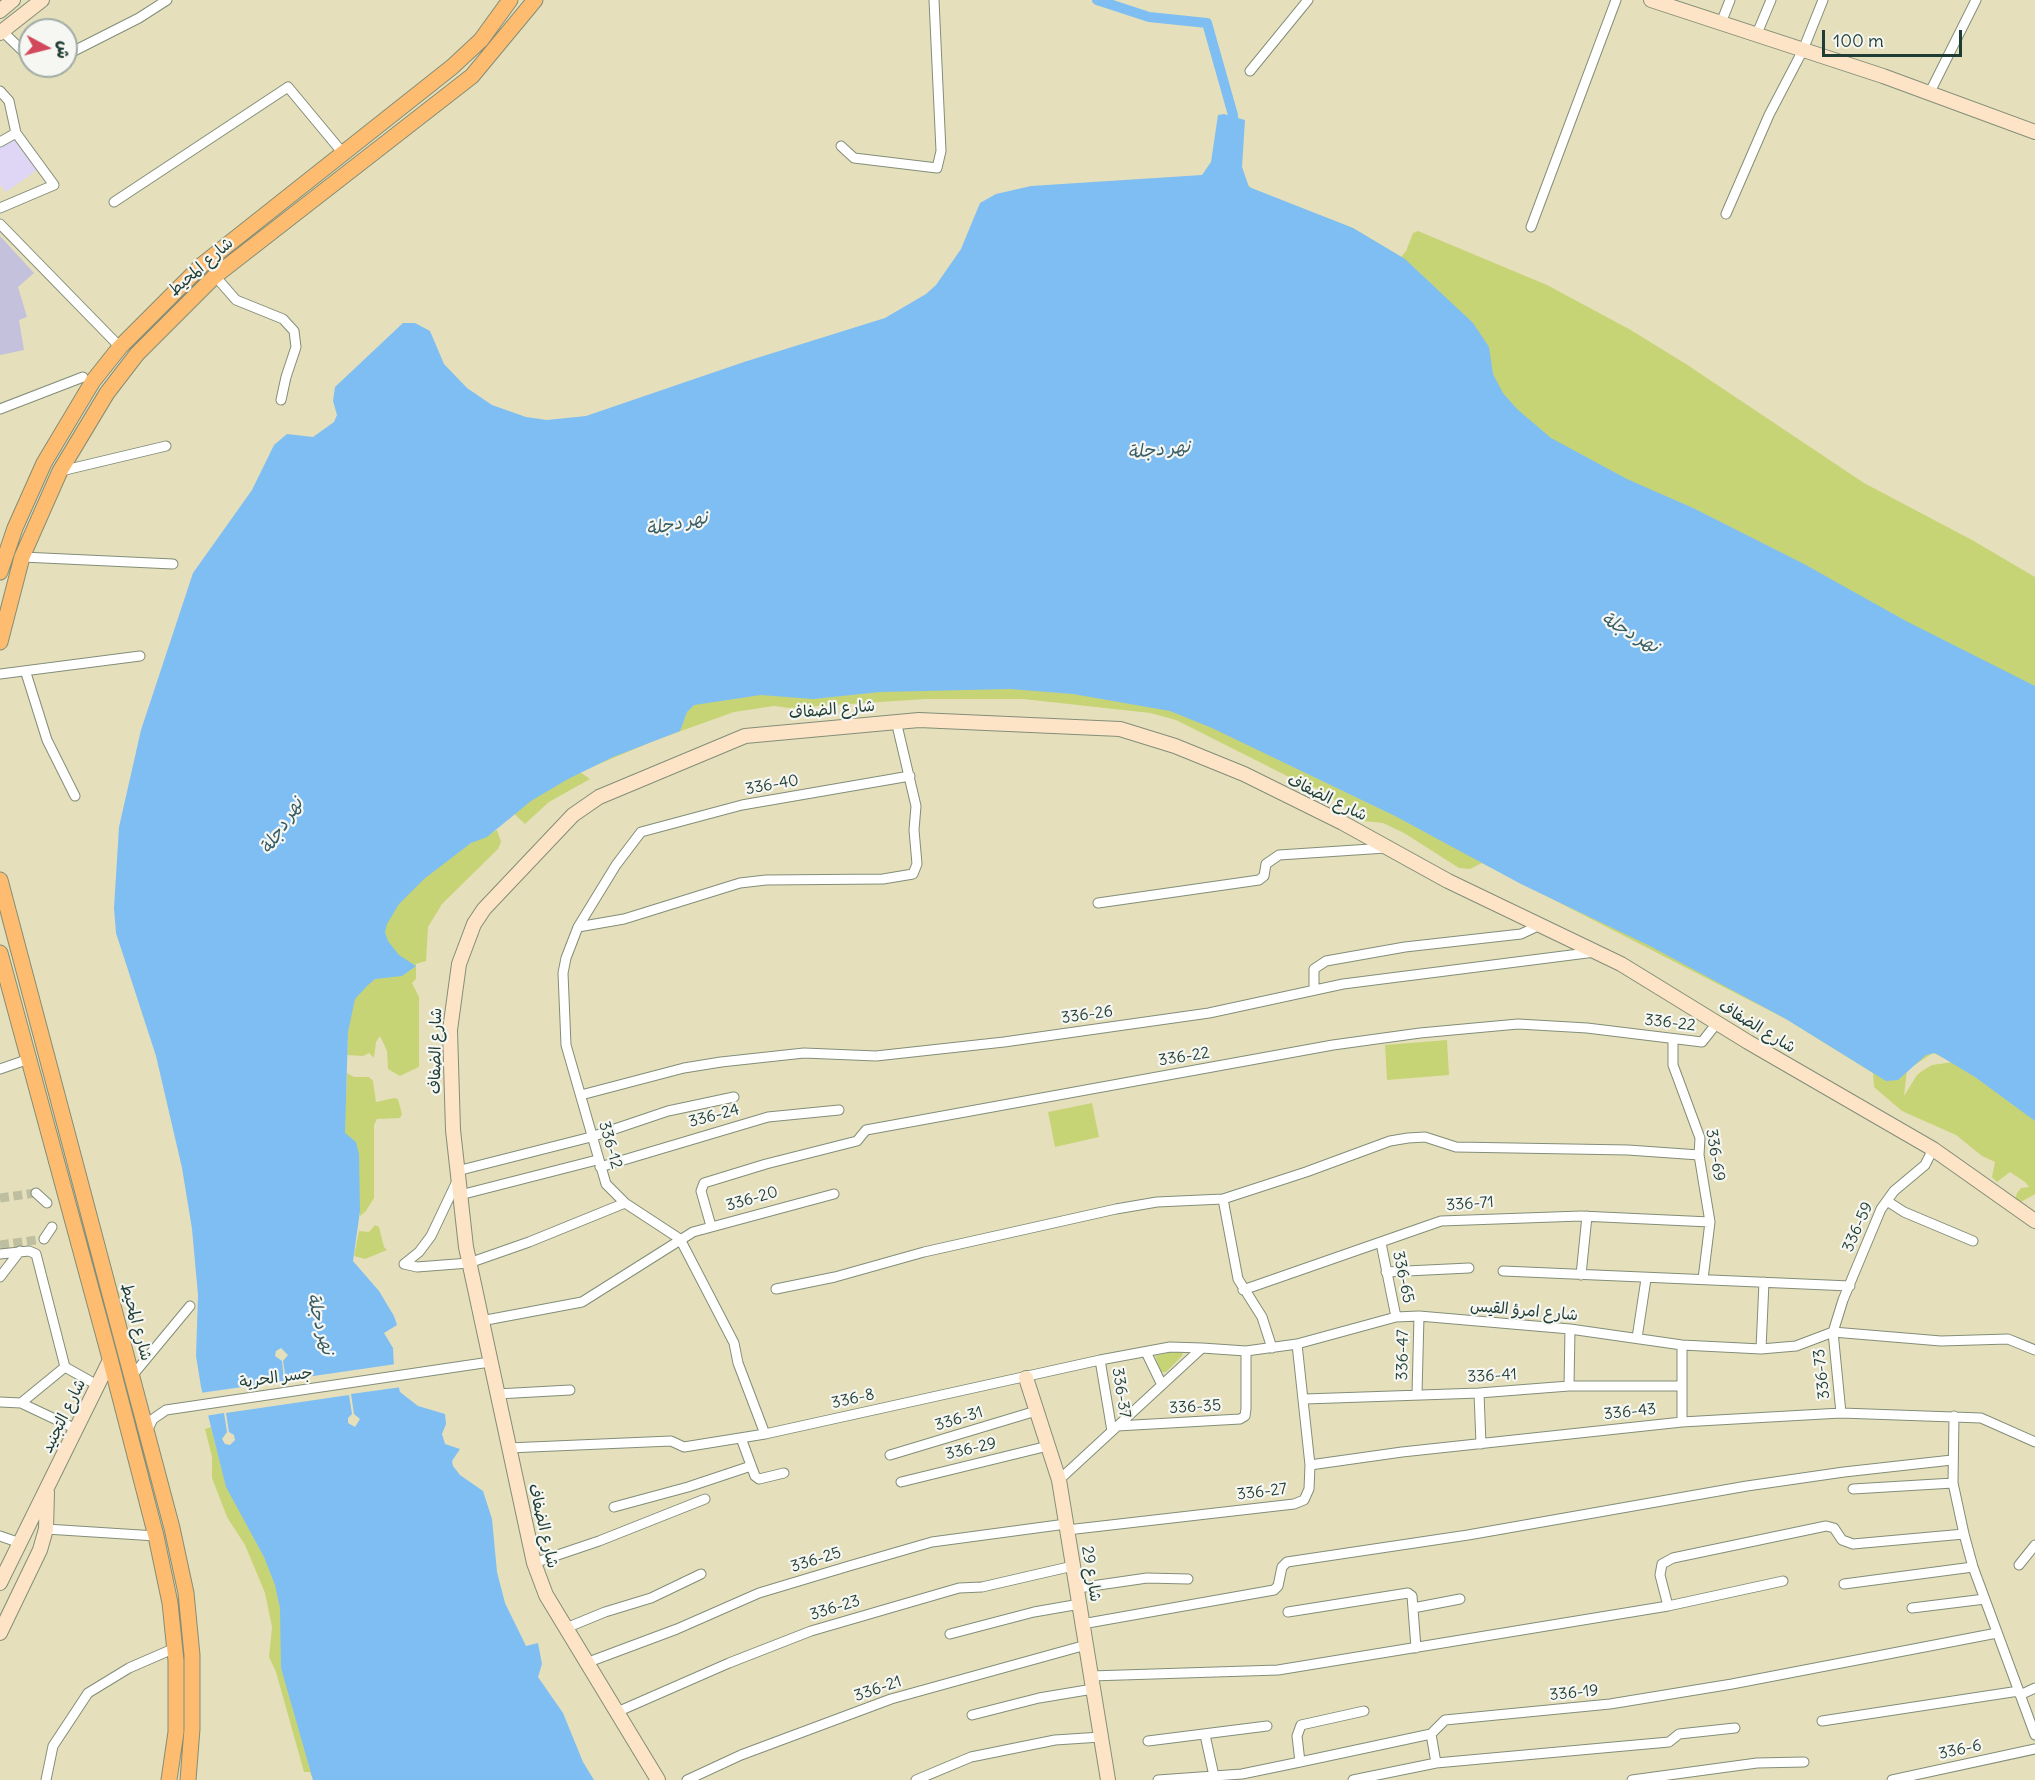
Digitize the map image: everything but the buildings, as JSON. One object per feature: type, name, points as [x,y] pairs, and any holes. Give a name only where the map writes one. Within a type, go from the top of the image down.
[{"type":"main road","name":"شارع المحيط","points":[[0,572],[15,528],[44,462],[93,381],[120,347],[202,265],[452,66],[481,40],[510,0]]},
{"type":"main road","name":"شارع المحيط","points":[[0,642],[22,557],[60,471],[107,393],[137,354],[215,276],[472,76],[535,0]]},
{"type":"main road","name":"شارع المحيط","points":[[0,880],[147,1430],[186,1593],[192,1655],[192,1735],[188,1780]]},
{"type":"main road","points":[[0,953],[130,1434],[156,1536],[170,1603],[175,1648],[176,1716],[169,1780]]},
{"type":"main road","points":[[130,1434],[138,1436],[147,1430]]},
{"type":"main road","points":[[135,1456],[143,1449],[152,1450]]},
{"type":"main road","points":[[176,1716],[183,1720],[192,1717]]},
{"type":"main road","points":[[175,1735],[184,1732],[192,1735]]},
{"type":"street","points":[[0,11],[13,0]]},
{"type":"street","points":[[18,47],[1,31],[42,0]]},
{"type":"street","points":[[78,49],[139,18],[166,0]]},
{"type":"street","points":[[841,146],[854,158],[937,168],[940,151],[934,0]]},
{"type":"street","points":[[1250,71],[1308,0]]},
{"type":"street","points":[[1531,227],[1616,0]]},
{"type":"street","points":[[1651,0],[1930,92],[2035,132]]},
{"type":"street","points":[[1721,23],[1730,0]]},
{"type":"street","points":[[1756,36],[1771,0]]},
{"type":"street","points":[[1726,214],[1769,115],[1803,50],[1823,0]]},
{"type":"street","points":[[1930,92],[1976,0]]},
{"type":"street","points":[[114,202],[288,87],[342,152]]},
{"type":"street","points":[[0,91],[9,101],[16,133],[54,185],[0,208]]},
{"type":"street","points":[[0,142],[16,133]]},
{"type":"street","points":[[0,224],[120,347]]},
{"type":"street","points":[[215,276],[236,300],[282,319],[294,331],[296,347],[281,400]]},
{"type":"street","points":[[0,409],[82,377]]},
{"type":"street","points":[[60,471],[166,446]]},
{"type":"street","points":[[22,557],[172,564]]},
{"type":"street","points":[[0,674],[26,673],[140,656]]},
{"type":"street","points":[[26,673],[48,740],[75,796]]},
{"type":"street","name":"شارع الضفاف","points":[[658,1780],[546,1595],[534,1563],[469,1263],[457,1175],[449,1050],[453,1004],[464,946],[484,909],[565,823],[588,803],[744,736],[919,720],[1120,729],[1135,733],[1244,774],[1448,881],[1597,952],[1933,1149],[2035,1221]]},
{"type":"street","points":[[578,927],[624,919],[748,882],[883,879],[913,874],[917,864],[914,830],[916,806],[896,721]]},
{"type":"street","name":"336-40","points":[[641,832],[742,805],[910,776]]},
{"type":"street","name":"336-12","points":[[641,832],[616,865],[578,927],[566,958],[563,1002],[569,1059],[581,1095],[598,1163],[609,1189],[624,1203],[680,1239],[734,1343],[738,1363],[765,1434]]},
{"type":"street","points":[[1098,903],[1259,880],[1264,876],[1266,864],[1280,855],[1388,848]]},
{"type":"street","points":[[1314,990],[1314,969],[1326,961],[1406,947],[1521,934],[1534,930],[1540,925]]},
{"type":"street","name":"336-26","points":[[581,1095],[684,1068],[721,1062],[804,1053],[876,1056],[1004,1042],[1209,1013],[1314,990],[1502,962],[1597,952]]},
{"type":"street","name":"336-22","points":[[711,1226],[701,1191],[704,1183],[766,1164],[857,1141],[866,1130],[997,1104],[1248,1062],[1333,1045],[1518,1024],[1587,1028],[1702,1042],[1717,1023]]},
{"type":"street","name":"336-69","points":[[1673,1039],[1673,1065],[1700,1138],[1699,1155],[1710,1222],[1703,1279]]},
{"type":"street","points":[[0,1069],[29,1059]]},
{"type":"street","points":[[624,1203],[529,1242],[469,1263],[417,1267],[404,1264],[431,1236],[457,1175],[591,1137],[668,1111],[734,1096]]},
{"type":"street","name":"336-24","points":[[460,1195],[598,1163],[768,1117],[839,1110]]},
{"type":"street","points":[[776,1289],[835,1277],[924,1252],[1116,1209],[1158,1202],[1223,1199],[1306,1173],[1390,1141],[1408,1138],[1425,1137],[1456,1147],[1628,1150],[1699,1155]]},
{"type":"street","name":"336-59","points":[[1833,1332],[1875,1220],[1887,1200],[1909,1176],[1925,1165],[1933,1149]]},
{"type":"street","points":[[36,1193],[47,1203]]},
{"type":"street","name":"336-20","points":[[481,1322],[582,1302],[680,1239],[711,1226],[834,1194]]},
{"type":"street","points":[[1223,1199],[1233,1258],[1243,1290],[1262,1317],[1272,1348]]},
{"type":"street","points":[[1887,1200],[1904,1212],[1973,1241]]},
{"type":"street","points":[[1581,1275],[1587,1216]]},
{"type":"street","name":"336-71","points":[[1243,1290],[1314,1263],[1381,1243],[1441,1221],[1587,1216],[1710,1222]]},
{"type":"street","points":[[44,1239],[52,1227]]},
{"type":"street","name":"336-65","points":[[1381,1243],[1396,1317]]},
{"type":"street","points":[[0,1277],[20,1251]]},
{"type":"street","points":[[0,1254],[32,1251],[38,1257],[65,1367],[97,1385]]},
{"type":"street","points":[[1386,1272],[1469,1268]]},
{"type":"street","points":[[1503,1271],[1646,1279],[1703,1279],[1850,1286]]},
{"type":"street","points":[[1637,1338],[1646,1279]]},
{"type":"street","points":[[1761,1349],[1764,1282]]},
{"type":"street","points":[[132,1376],[190,1306]]},
{"type":"street","name":"شارع امرؤ القيس","points":[[1202,1348],[1246,1351],[1272,1348],[1297,1344],[1396,1317],[1419,1316],[1570,1329],[1682,1345],[1761,1349],[1796,1346],[1833,1332],[1941,1341],[2008,1339],[2035,1350]]},
{"type":"street","name":"336-47","points":[[1417,1394],[1419,1316]]},
{"type":"street","points":[[1569,1386],[1570,1329]]},
{"type":"street","name":"336-73","points":[[1833,1332],[1841,1413]]},
{"type":"street","name":"336-27","points":[[1066,1527],[1294,1504],[1304,1500],[1309,1489],[1310,1465],[1305,1399],[1297,1344]]},
{"type":"street","points":[[1682,1345],[1680,1386],[1682,1422]]},
{"type":"street","name":"336-8","points":[[508,1448],[671,1441],[684,1447],[765,1434],[1100,1360],[1170,1347],[1202,1348]]},
{"type":"street","points":[[1059,1480],[1202,1348]]},
{"type":"street","name":"336-35","points":[[1114,1429],[1240,1419],[1245,1416],[1246,1409],[1246,1351]]},
{"type":"street","points":[[1146,1352],[1162,1385]]},
{"type":"street","name":"شارع التجنيد","points":[[0,1583],[110,1360]]},
{"type":"street","name":"336-37","points":[[1100,1360],[1114,1429]]},
{"type":"street","name":"جسر الحرية","points":[[147,1430],[153,1419],[166,1410],[490,1362]]},
{"type":"street","points":[[21,1403],[65,1367]]},
{"type":"street","name":"شارع 29","points":[[1026,1378],[1059,1480],[1108,1780]]},
{"type":"street","name":"336-41","points":[[1305,1399],[1479,1393],[1569,1386],[1680,1386]]},
{"type":"street","points":[[497,1394],[570,1390]]},
{"type":"street","points":[[1479,1393],[1481,1444]]},
{"type":"street","points":[[0,1402],[21,1403],[76,1430]]},
{"type":"street","name":"336-31","points":[[890,1455],[1036,1411]]},
{"type":"street","name":"336-43","points":[[1310,1465],[1682,1422],[1841,1413],[1981,1418],[2035,1442]]},
{"type":"street","points":[[1954,1416],[1953,1483],[1973,1567],[2035,1734]]},
{"type":"street","points":[[741,1438],[755,1476],[759,1479],[784,1473]]},
{"type":"street","name":"336-29","points":[[901,1482],[1048,1446]]},
{"type":"street","points":[[1082,1624],[1274,1590],[1278,1586],[1282,1567],[1287,1562],[1468,1536],[1747,1486],[1952,1460]]},
{"type":"street","points":[[614,1507],[688,1487],[751,1466]]},
{"type":"street","points":[[1853,1489],[1953,1483]]},
{"type":"street","name":"شارع التجنيد","points":[[0,1633],[40,1550],[46,1529],[48,1487]]},
{"type":"street","points":[[534,1563],[599,1541],[705,1499]]},
{"type":"street","name":"336-25","points":[[586,1663],[677,1629],[759,1593],[932,1542],[1066,1527]]},
{"type":"street","points":[[1668,1606],[1660,1575],[1662,1564],[1672,1558],[1827,1527],[1834,1528],[1842,1540],[1853,1544],[1965,1534]]},
{"type":"street","points":[[46,1529],[156,1536]]},
{"type":"street","points":[[0,1536],[20,1543]]},
{"type":"street","points":[[2019,1565],[2035,1545]]},
{"type":"street","name":"336-23","points":[[617,1712],[729,1663],[811,1631],[959,1588],[982,1587],[1073,1566]]},
{"type":"street","points":[[1845,1584],[1973,1567]]},
{"type":"street","points":[[566,1628],[651,1598],[701,1574]]},
{"type":"street","points":[[1078,1588],[1147,1578],[1188,1579]]},
{"type":"street","points":[[972,1715],[1092,1683],[1278,1670],[1668,1606],[1783,1581]]},
{"type":"street","points":[[1288,1612],[1408,1593],[1412,1596],[1416,1648]]},
{"type":"street","points":[[1413,1608],[1460,1599]]},
{"type":"street","points":[[1912,1608],[1985,1599]]},
{"type":"street","points":[[950,1634],[1034,1612],[1080,1604]]},
{"type":"street","name":"336-19","points":[[1158,1780],[1242,1774],[1300,1762],[1431,1734],[1445,1720],[1632,1700],[1732,1684],[1997,1633]]},
{"type":"street","name":"336-21","points":[[687,1780],[741,1755],[891,1699],[1086,1645]]},
{"type":"street","points":[[46,1780],[53,1746],[88,1692],[129,1668],[175,1648]]},
{"type":"street","points":[[1822,1721],[2019,1693],[2035,1688]]},
{"type":"street","points":[[1300,1762],[1297,1736],[1301,1725],[1364,1711]]},
{"type":"street","points":[[1148,1741],[1267,1726]]},
{"type":"street","points":[[1353,1780],[1436,1763],[1669,1742],[1679,1734],[1735,1728]]},
{"type":"street","points":[[1431,1734],[1436,1763]]},
{"type":"street","points":[[1205,1735],[1214,1776]]},
{"type":"street","points":[[916,1780],[971,1757],[1055,1740],[1101,1737]]},
{"type":"street","name":"336-6","points":[[1892,1780],[2035,1749]]},
{"type":"street","points":[[1632,1780],[1757,1763],[1804,1762]]},
{"type":"shaded area","points":[[14,139],[37,170],[6,192],[0,185],[0,143]]},
{"type":"shaded area","points":[[0,236],[34,273],[18,287],[27,317],[19,320],[24,350],[0,355]]},
{"type":"green space","points":[[1242,167],[1246,183],[1254,190],[1353,228],[1401,257],[1251,194],[1242,183]]},
{"type":"green space","points":[[1418,231],[1547,285],[1629,329],[1686,364],[1864,483],[1972,540],[2035,577],[2035,703],[1638,496],[1523,423],[1420,273],[1401,257],[1413,233]]},
{"type":"green space","points":[[840,684],[1138,690],[1777,969],[2035,1104],[2035,1194],[2019,1203],[2015,1200],[2017,1193],[2021,1188],[2029,1187],[2025,1182],[2010,1172],[1997,1182],[1992,1177],[1995,1162],[1982,1156],[1956,1135],[1902,1111],[1874,1087],[1873,1073],[1786,1019],[1482,863],[1470,869],[1459,868],[1404,833],[1383,823],[1364,821],[1319,789],[1297,781],[1176,720],[1150,713],[1023,699],[926,699],[789,708],[774,706],[734,712],[656,740],[580,772],[590,779],[549,802],[525,824],[511,811],[508,791],[687,712],[691,707],[690,701]],"holes":[[[1933,1053],[1953,1062],[1932,1065],[1922,1071],[1904,1096],[1907,1070]]]},
{"type":"green space","points":[[497,830],[501,842],[498,849],[442,904],[428,927],[426,961],[416,964],[416,979],[412,983],[419,997],[419,1067],[400,1076],[388,1069],[387,1051],[380,1036],[376,1042],[374,1058],[369,1053],[363,1056],[347,1055],[348,1041],[331,1007],[421,868]]},
{"type":"green space","points":[[1447,1040],[1449,1075],[1387,1080],[1385,1045]]},
{"type":"green space","points":[[347,1073],[354,1077],[369,1077],[373,1081],[376,1102],[398,1099],[402,1114],[400,1118],[377,1119],[374,1125],[374,1198],[360,1216],[360,1211],[330,1158],[346,1095]]},
{"type":"green space","points":[[1092,1103],[1099,1137],[1055,1147],[1048,1112]]},
{"type":"green space","points":[[375,1225],[379,1227],[384,1247],[387,1250],[365,1259],[354,1256],[359,1231],[369,1232]]},
{"type":"green space","points":[[1179,1350],[1183,1352],[1182,1356],[1166,1372],[1161,1372],[1155,1356]]},
{"type":"green space","points":[[211,1427],[216,1447],[277,1567],[313,1780],[310,1772],[304,1772],[276,1672],[269,1657],[272,1627],[265,1593],[245,1545],[227,1517],[212,1478],[212,1457],[205,1429]]},
{"type":"water","name":"نهر دجلة","points":[[1224,114],[1245,120],[1242,167],[1249,187],[1353,228],[1405,259],[1473,323],[1489,347],[1493,374],[1503,393],[1517,409],[1551,438],[1627,479],[1693,508],[1804,564],[1906,621],[2035,686],[2035,1121],[1975,1077],[1935,1053],[1926,1055],[1898,1080],[1886,1081],[1786,1019],[1648,945],[1521,884],[1395,816],[1212,728],[1170,711],[1073,694],[1010,689],[880,692],[813,699],[761,695],[694,705],[687,712],[680,731],[613,757],[568,779],[531,801],[487,837],[471,843],[424,879],[399,904],[385,932],[388,941],[399,955],[416,966],[402,976],[375,979],[367,986],[355,999],[348,1032],[345,1133],[356,1142],[359,1154],[360,1211],[353,1261],[379,1291],[394,1316],[397,1325],[384,1333],[393,1348],[394,1367],[400,1392],[418,1406],[445,1414],[446,1424],[442,1434],[445,1444],[460,1449],[452,1461],[453,1466],[460,1475],[483,1491],[492,1519],[497,1572],[505,1603],[526,1646],[538,1643],[542,1664],[538,1677],[563,1713],[583,1762],[594,1780],[313,1780],[281,1668],[280,1608],[275,1585],[264,1557],[226,1487],[201,1387],[196,1356],[198,1295],[192,1229],[182,1168],[156,1056],[116,933],[114,908],[119,827],[141,730],[193,573],[252,490],[274,445],[287,434],[313,437],[334,422],[337,415],[333,401],[335,387],[403,323],[415,323],[430,331],[444,364],[467,388],[492,405],[526,417],[547,420],[586,416],[744,362],[885,318],[926,294],[936,285],[961,249],[980,203],[996,194],[1031,186],[1202,175],[1211,162],[1218,115]]},
{"type":"pier","points":[[281,1348],[288,1355],[283,1361],[286,1380],[396,1364],[402,1387],[351,1394],[354,1414],[360,1419],[355,1427],[348,1423],[348,1418],[352,1414],[349,1395],[226,1413],[229,1432],[234,1435],[235,1440],[230,1445],[225,1444],[222,1439],[227,1432],[224,1413],[205,1416],[200,1393],[284,1381],[282,1361],[275,1356],[276,1351]]},
{"type":"waterway","points":[[1097,0],[1149,17],[1207,23],[1233,115],[1233,128]]},
{"type":"tunnel","points":[[0,1198],[36,1193]]},
{"type":"tunnel","points":[[0,1245],[44,1239]]}]
